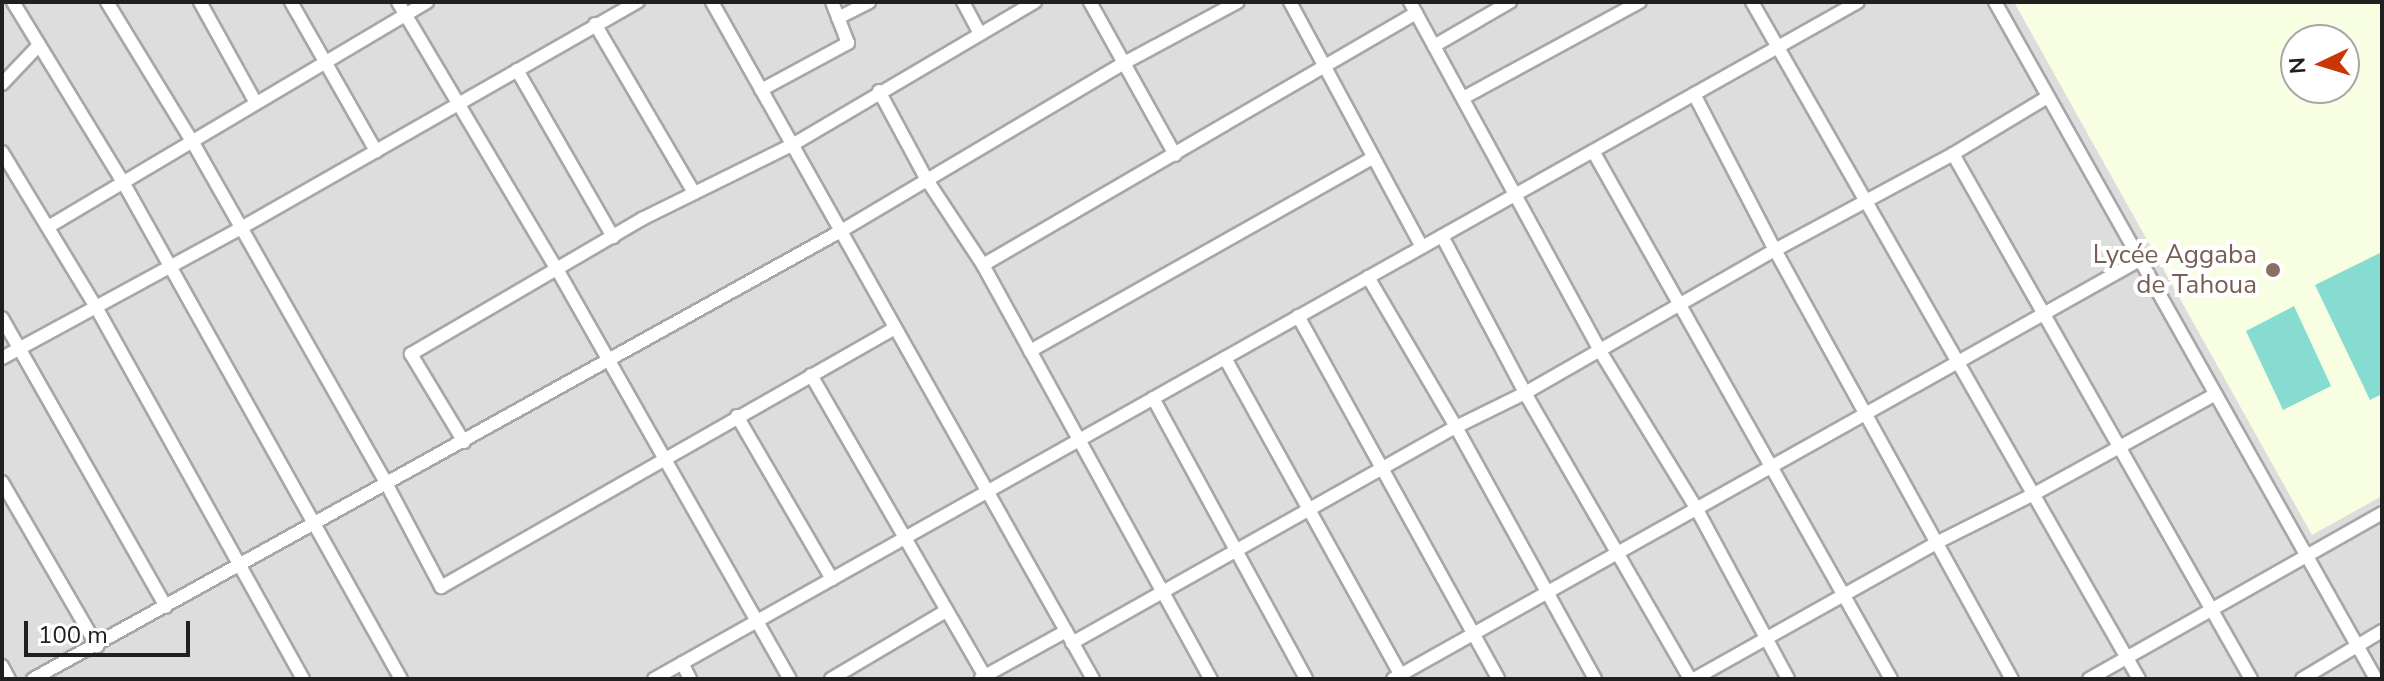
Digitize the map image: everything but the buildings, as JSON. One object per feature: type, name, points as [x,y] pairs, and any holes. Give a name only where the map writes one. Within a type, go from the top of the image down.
[{"type":"street","points":[[2,5],[12,2],[123,182],[401,679]]},
{"type":"street","points":[[107,2],[192,141],[386,483],[441,587],[664,457],[895,328]]},
{"type":"street","points":[[200,2],[256,103]]},
{"type":"street","points":[[291,2],[376,151]]},
{"type":"street","points":[[398,2],[608,357],[790,679]]},
{"type":"street","points":[[48,227],[427,2]]},
{"type":"street","points":[[2,358],[241,228],[638,2]]},
{"type":"street","points":[[712,2],[1093,679]]},
{"type":"street","points":[[761,90],[848,43],[832,2]]},
{"type":"street","points":[[838,18],[869,2]]},
{"type":"street","points":[[963,2],[980,34]]},
{"type":"street","points":[[464,442],[411,354],[613,237],[792,145],[879,91],[1035,2]]},
{"type":"street","points":[[1090,2],[1175,155]]},
{"type":"street","points":[[33,679],[464,442],[608,357],[841,231],[1124,63],[1238,2]]},
{"type":"street","points":[[1290,2],[1422,247]]},
{"type":"street","points":[[1434,46],[1510,2]]},
{"type":"street","points":[[1463,98],[1640,2]]},
{"type":"street","points":[[1752,2],[2139,679]]},
{"type":"street","points":[[654,679],[1858,2]]},
{"type":"street","points":[[1995,2],[2046,98],[2376,679]]},
{"type":"street","points":[[983,265],[1324,70],[1413,8],[1600,351],[1695,506],[1788,679]]},
{"type":"street","points":[[595,24],[694,193]]},
{"type":"street","points":[[2,84],[39,45]]},
{"type":"street","points":[[517,70],[613,237]]},
{"type":"street","points":[[879,91],[927,180],[983,265],[1211,679]]},
{"type":"street","points":[[1694,94],[1775,250],[2012,679]]},
{"type":"street","points":[[811,375],[983,678],[1164,592],[1236,553],[1456,427],[1525,393],[1775,250],[1953,154],[2046,98]]},
{"type":"street","points":[[1593,151],[1891,679]]},
{"type":"street","points":[[2,152],[96,307],[303,679]]},
{"type":"street","points":[[1953,154],[2251,679]]},
{"type":"street","points":[[1030,351],[1373,158]]},
{"type":"street","points":[[1442,236],[1525,393],[1692,679],[1936,543],[2034,494],[2214,395]]},
{"type":"street","points":[[1225,358],[1399,678],[1695,506],[1772,467],[2138,261]]},
{"type":"street","points":[[1368,277],[1456,427],[1595,679]]},
{"type":"street","points":[[1298,316],[1380,471],[1498,679]]},
{"type":"street","points":[[2,318],[166,607]]},
{"type":"street","points":[[1153,398],[1306,679]]},
{"type":"street","points":[[737,416],[832,579]]},
{"type":"street","points":[[2,482],[97,646]]},
{"type":"street","points":[[2089,679],[2382,513]]},
{"type":"street","points":[[831,679],[946,611]]},
{"type":"street","points":[[2302,679],[2382,631]]},
{"type":"street","points":[[682,663],[690,679]]},
{"type":"street","points":[[2,666],[9,679]]},
{"type":"shaded area","points":[[2,2],[2382,2],[2382,679],[2,679]]},
{"type":"shaded area","name":"Lycée Aggaba de Tahoua","points":[[2014,2],[2382,2],[2382,496],[2312,535]]},
{"type":"shaded area","points":[[2382,252],[2382,394],[2370,400],[2315,285]]},
{"type":"shaded area","points":[[2294,306],[2331,386],[2283,410],[2246,331]]},
{"type":"place","name":"Lycée Aggaba de Tahoua","points":[[2273,270]]}]
